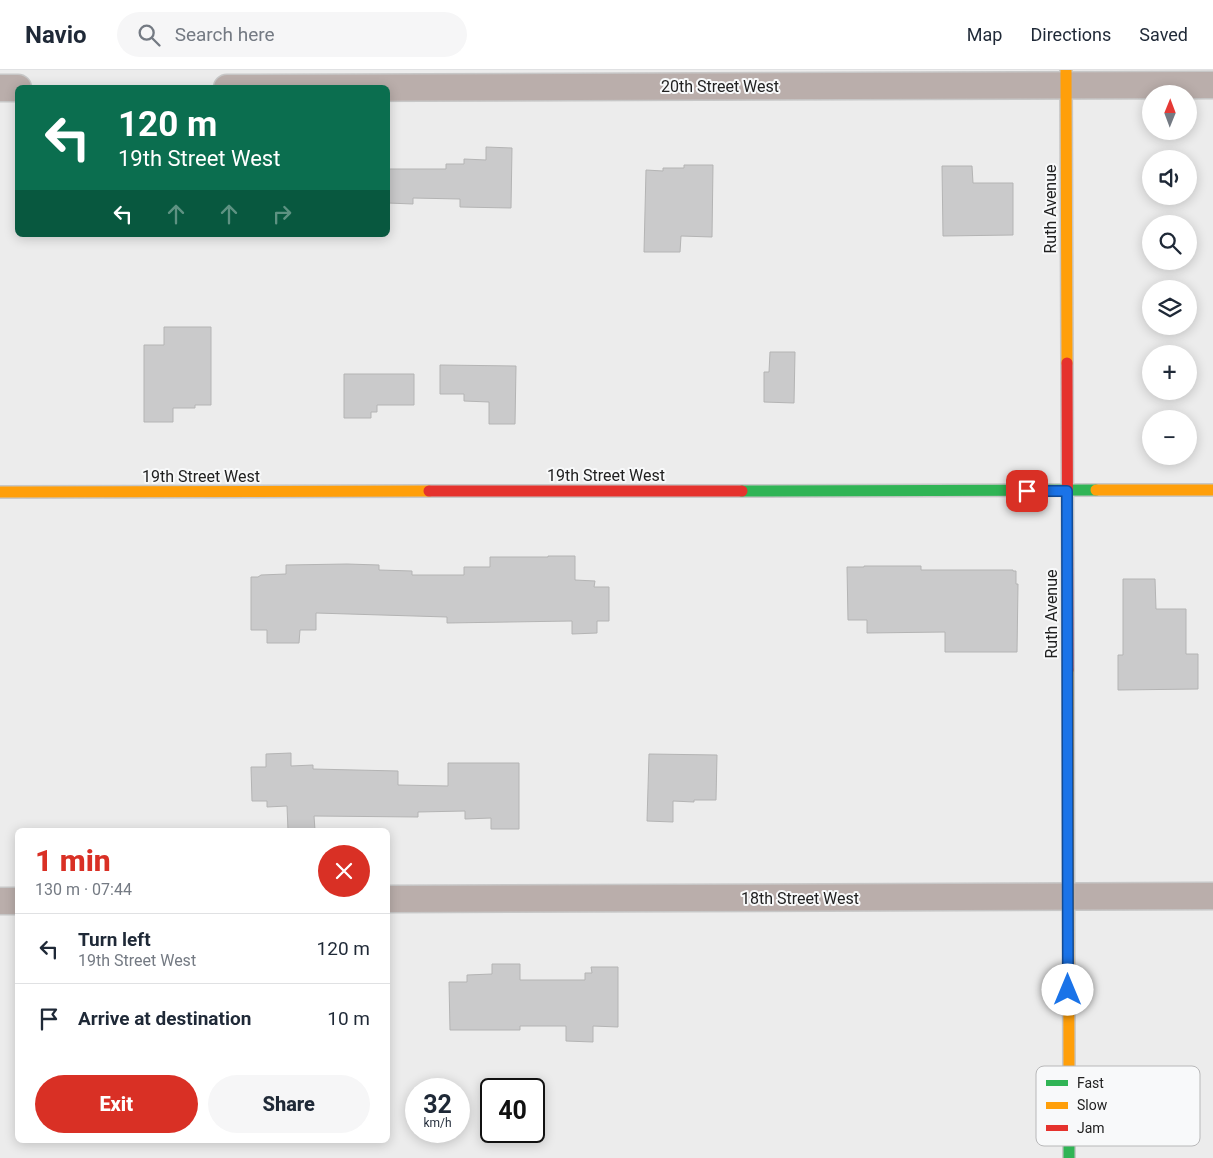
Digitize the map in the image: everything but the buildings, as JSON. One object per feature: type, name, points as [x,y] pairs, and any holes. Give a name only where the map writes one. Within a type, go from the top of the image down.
[{"type":"street","name":"20th Street West","points":[[390,86],[1066,78],[1213,85]]},
{"type":"street","name":"Ruth Avenue","points":[[1066,78],[1069,1066]]},
{"type":"street","points":[[0,88],[15,88]]},
{"type":"street","name":"19th Street West","points":[[0,492],[1213,490]]},
{"type":"street","name":"18th Street West","points":[[390,899],[1213,896]]},
{"type":"street","points":[[0,901],[15,901]]},
{"type":"traffic: fast","points":[[742,491],[1096,490]]},
{"type":"traffic: fast","points":[[1069,1146],[1069,1158]]},
{"type":"traffic: slow","points":[[1066,70],[1067,363]]},
{"type":"traffic: slow","points":[[1096,490],[1213,490]]},
{"type":"traffic: slow","points":[[0,492],[429,491]]},
{"type":"traffic: slow","points":[[1068,670],[1069,1066]]},
{"type":"traffic: jam","points":[[1067,363],[1068,670]]},
{"type":"traffic: jam","points":[[429,491],[742,491]]},
{"type":"route","points":[[1027,491],[1067,491],[1068,990]]}]
